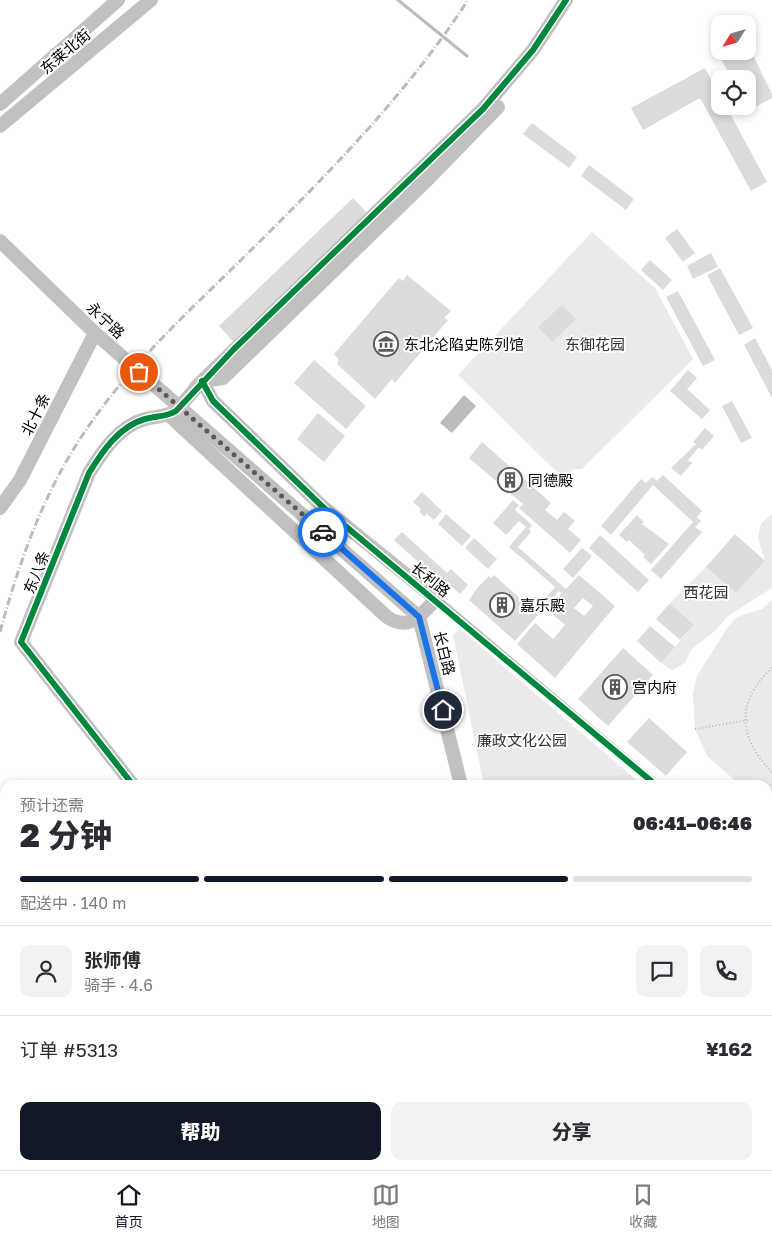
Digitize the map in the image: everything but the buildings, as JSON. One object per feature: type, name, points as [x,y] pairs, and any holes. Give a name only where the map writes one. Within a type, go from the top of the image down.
[{"type":"street","name":"东莱北街","points":[[0,104],[118,0]]},
{"type":"street","name":"东莱北街","points":[[0,126],[151,0]]},
{"type":"street","points":[[436,599],[419,617],[406,624],[395,622],[387,617],[172,413],[198,385],[483,109],[534,50],[566,0]]},
{"type":"street","points":[[198,385],[223,378],[431,176],[513,89],[574,0]]},
{"type":"street","name":"永宁路","points":[[0,241],[95,333],[419,617]]},
{"type":"street","name":"北十条","points":[[0,508],[20,480],[95,333]]},
{"type":"street","name":"长利路","points":[[198,385],[212,401],[326,510],[436,599],[650,780]]},
{"type":"street","name":"东八条","points":[[129,780],[21,642],[89,473],[100,454],[130,426],[144,420],[172,413]]},
{"type":"street","name":"长白路","points":[[419,617],[460,780]]},
{"type":"path","points":[[772,668],[758,683],[749,698],[747,720],[747,735],[756,756],[772,772]]},
{"type":"path","points":[[695,729],[747,720]]},
{"type":"green space","name":"东御花园","points":[[592,232],[655,288],[693,359],[582,469],[573,469],[564,479],[458,375]]},
{"type":"green space","name":"西花园","points":[[772,514],[772,588],[728,616],[716,630],[691,650],[685,663],[672,670],[661,663],[694,625],[670,603],[706,567],[736,593],[765,561],[758,538],[761,523]]},
{"type":"green space","points":[[772,600],[772,780],[734,780],[707,756],[695,729],[693,694],[697,676],[728,627],[737,617],[762,609]]},
{"type":"green space","name":"廉政文化公园","points":[[460,629],[636,780],[483,780],[453,635]]},
{"type":"shaded area","points":[[464,395],[476,406],[452,433],[440,423]]},
{"type":"waterway","points":[[398,0],[467,56]]},
{"type":"railway","points":[[0,632],[24,553],[45,502],[71,453],[103,406],[140,362],[180,320],[303,198],[362,136],[418,70],[468,0]]},
{"type":"cycle path","points":[[129,780],[21,642],[89,473],[112,441],[127,427],[145,419],[176,411],[234,349],[483,109],[533,50],[566,0]]},
{"type":"cycle path","points":[[202,381],[213,401],[326,510],[650,780]]},
{"type":"way so far","points":[[139,372],[323,532]]},
{"type":"place","name":"东北沦陷史陈列馆","points":[[386,344]]},
{"type":"place","name":"同德殿","points":[[510,480]]},
{"type":"place","name":"嘉乐殿","points":[[502,605]]},
{"type":"place","name":"宫内府","points":[[615,687]]},
{"type":"route","points":[[323,532],[419,617],[443,710]]}]
